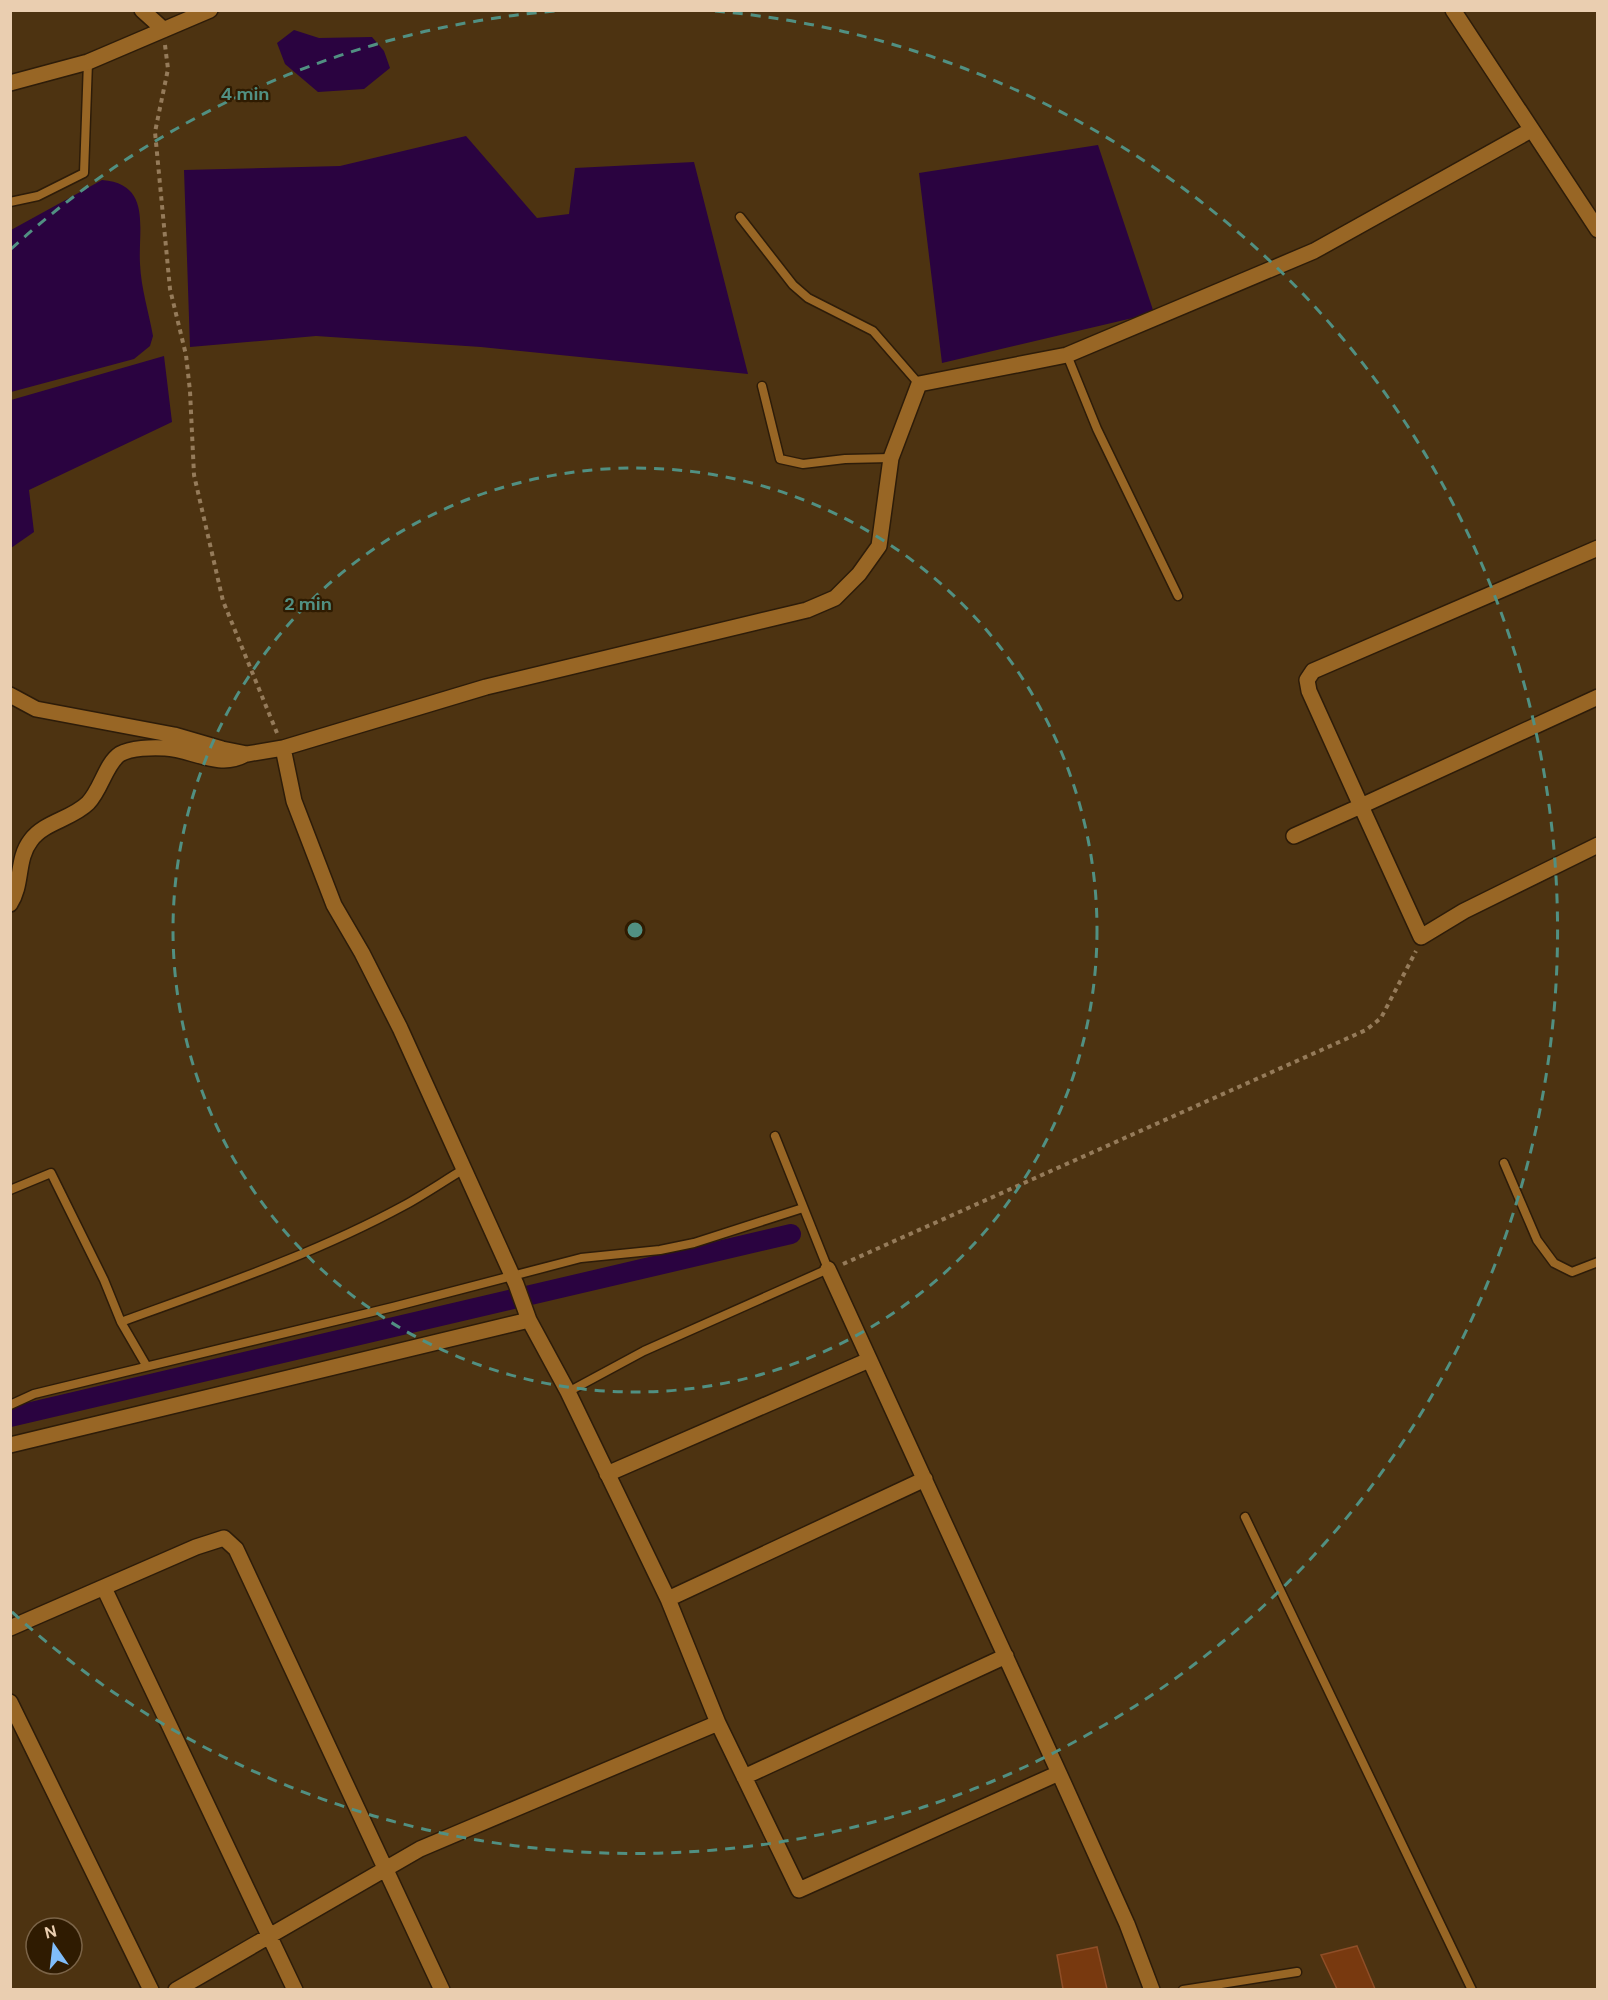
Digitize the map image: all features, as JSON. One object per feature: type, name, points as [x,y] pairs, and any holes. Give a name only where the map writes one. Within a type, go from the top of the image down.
[{"type":"street","points":[[142,10],[163,29]]},
{"type":"street","points":[[10,83],[88,62],[210,10]]},
{"type":"street","points":[[1453,10],[1598,230]]},
{"type":"street","points":[[10,904],[18,889],[20,861],[32,838],[76,813],[90,802],[116,758],[122,753],[176,748],[220,760],[232,760],[247,754],[283,748],[486,687],[807,610],[835,598],[859,574],[879,546],[891,458],[919,384],[1067,355],[1314,251],[1531,130]]},
{"type":"street","points":[[1598,548],[1313,671],[1307,680],[1309,691],[1421,937],[1464,911],[1598,845]]},
{"type":"street","points":[[10,694],[36,709],[174,735],[247,754]]},
{"type":"street","points":[[1294,836],[1598,697]]},
{"type":"street","points":[[283,748],[294,801],[333,905],[362,953],[400,1028],[516,1286],[529,1320],[568,1392],[668,1599],[718,1723],[799,1890],[1059,1773]]},
{"type":"street","points":[[828,1269],[1059,1773],[1126,1924],[1152,1989]]},
{"type":"street","points":[[10,1445],[529,1320]]},
{"type":"street","points":[[608,1474],[869,1359]]},
{"type":"street","points":[[668,1599],[925,1479]]},
{"type":"street","points":[[10,1628],[196,1547],[224,1538],[237,1549],[442,1989]]},
{"type":"street","points":[[104,1587],[295,1989]]},
{"type":"street","points":[[744,1776],[1006,1656]]},
{"type":"street","points":[[10,1702],[151,1989]]},
{"type":"street","points":[[176,1989],[420,1849],[718,1723]]},
{"type":"lane","points":[[10,202],[38,196],[84,173],[88,62]]},
{"type":"lane","points":[[740,217],[793,285],[808,298],[873,331],[919,384]]},
{"type":"lane","points":[[1067,355],[1097,429],[1178,596]]},
{"type":"lane","points":[[762,386],[780,459],[788,463],[803,464],[845,459],[891,458]]},
{"type":"lane","points":[[568,1392],[644,1351],[828,1269],[775,1136]]},
{"type":"lane","points":[[1504,1163],[1537,1240],[1554,1263],[1572,1272],[1598,1262]]},
{"type":"lane","points":[[121,1322],[254,1273],[328,1242],[405,1205],[464,1169]]},
{"type":"lane","points":[[10,1190],[51,1173],[104,1280],[121,1322],[146,1365]]},
{"type":"lane","points":[[10,1405],[34,1394],[146,1365],[404,1304],[516,1286],[581,1258],[660,1250],[694,1243],[803,1208]]},
{"type":"lane","points":[[1245,1517],[1472,1989]]},
{"type":"lane","points":[[1183,1989],[1298,1972]]},
{"type":"path","points":[[163,29],[168,69],[155,132],[170,290],[186,355],[194,475],[223,601],[283,748]]},
{"type":"path","points":[[828,1269],[1366,1030],[1381,1018],[1395,987],[1411,963],[1421,937]]},
{"type":"shaded area","points":[[294,30],[319,38],[372,37],[384,51],[390,68],[364,89],[318,92],[285,64],[277,43]]},
{"type":"shaded area","points":[[466,136],[537,218],[569,214],[575,168],[694,162],[748,374],[481,347],[316,336],[190,347],[184,170],[340,166]]},
{"type":"shaded area","points":[[1098,145],[1154,313],[942,363],[919,173]]},
{"type":"shaded area","points":[[102,180],[118,183],[129,190],[139,210],[143,291],[153,336],[150,346],[134,359],[11,392],[11,230]]},
{"type":"shaded area","points":[[164,356],[172,422],[29,490],[34,532],[11,548],[11,400]]},
{"type":"building","points":[[1357,1946],[1375,1989],[1337,1989],[1321,1955]]},
{"type":"building","points":[[1097,1947],[1107,1989],[1063,1989],[1057,1955]]},
{"type":"waterway","points":[[10,1417],[791,1234]]}]
